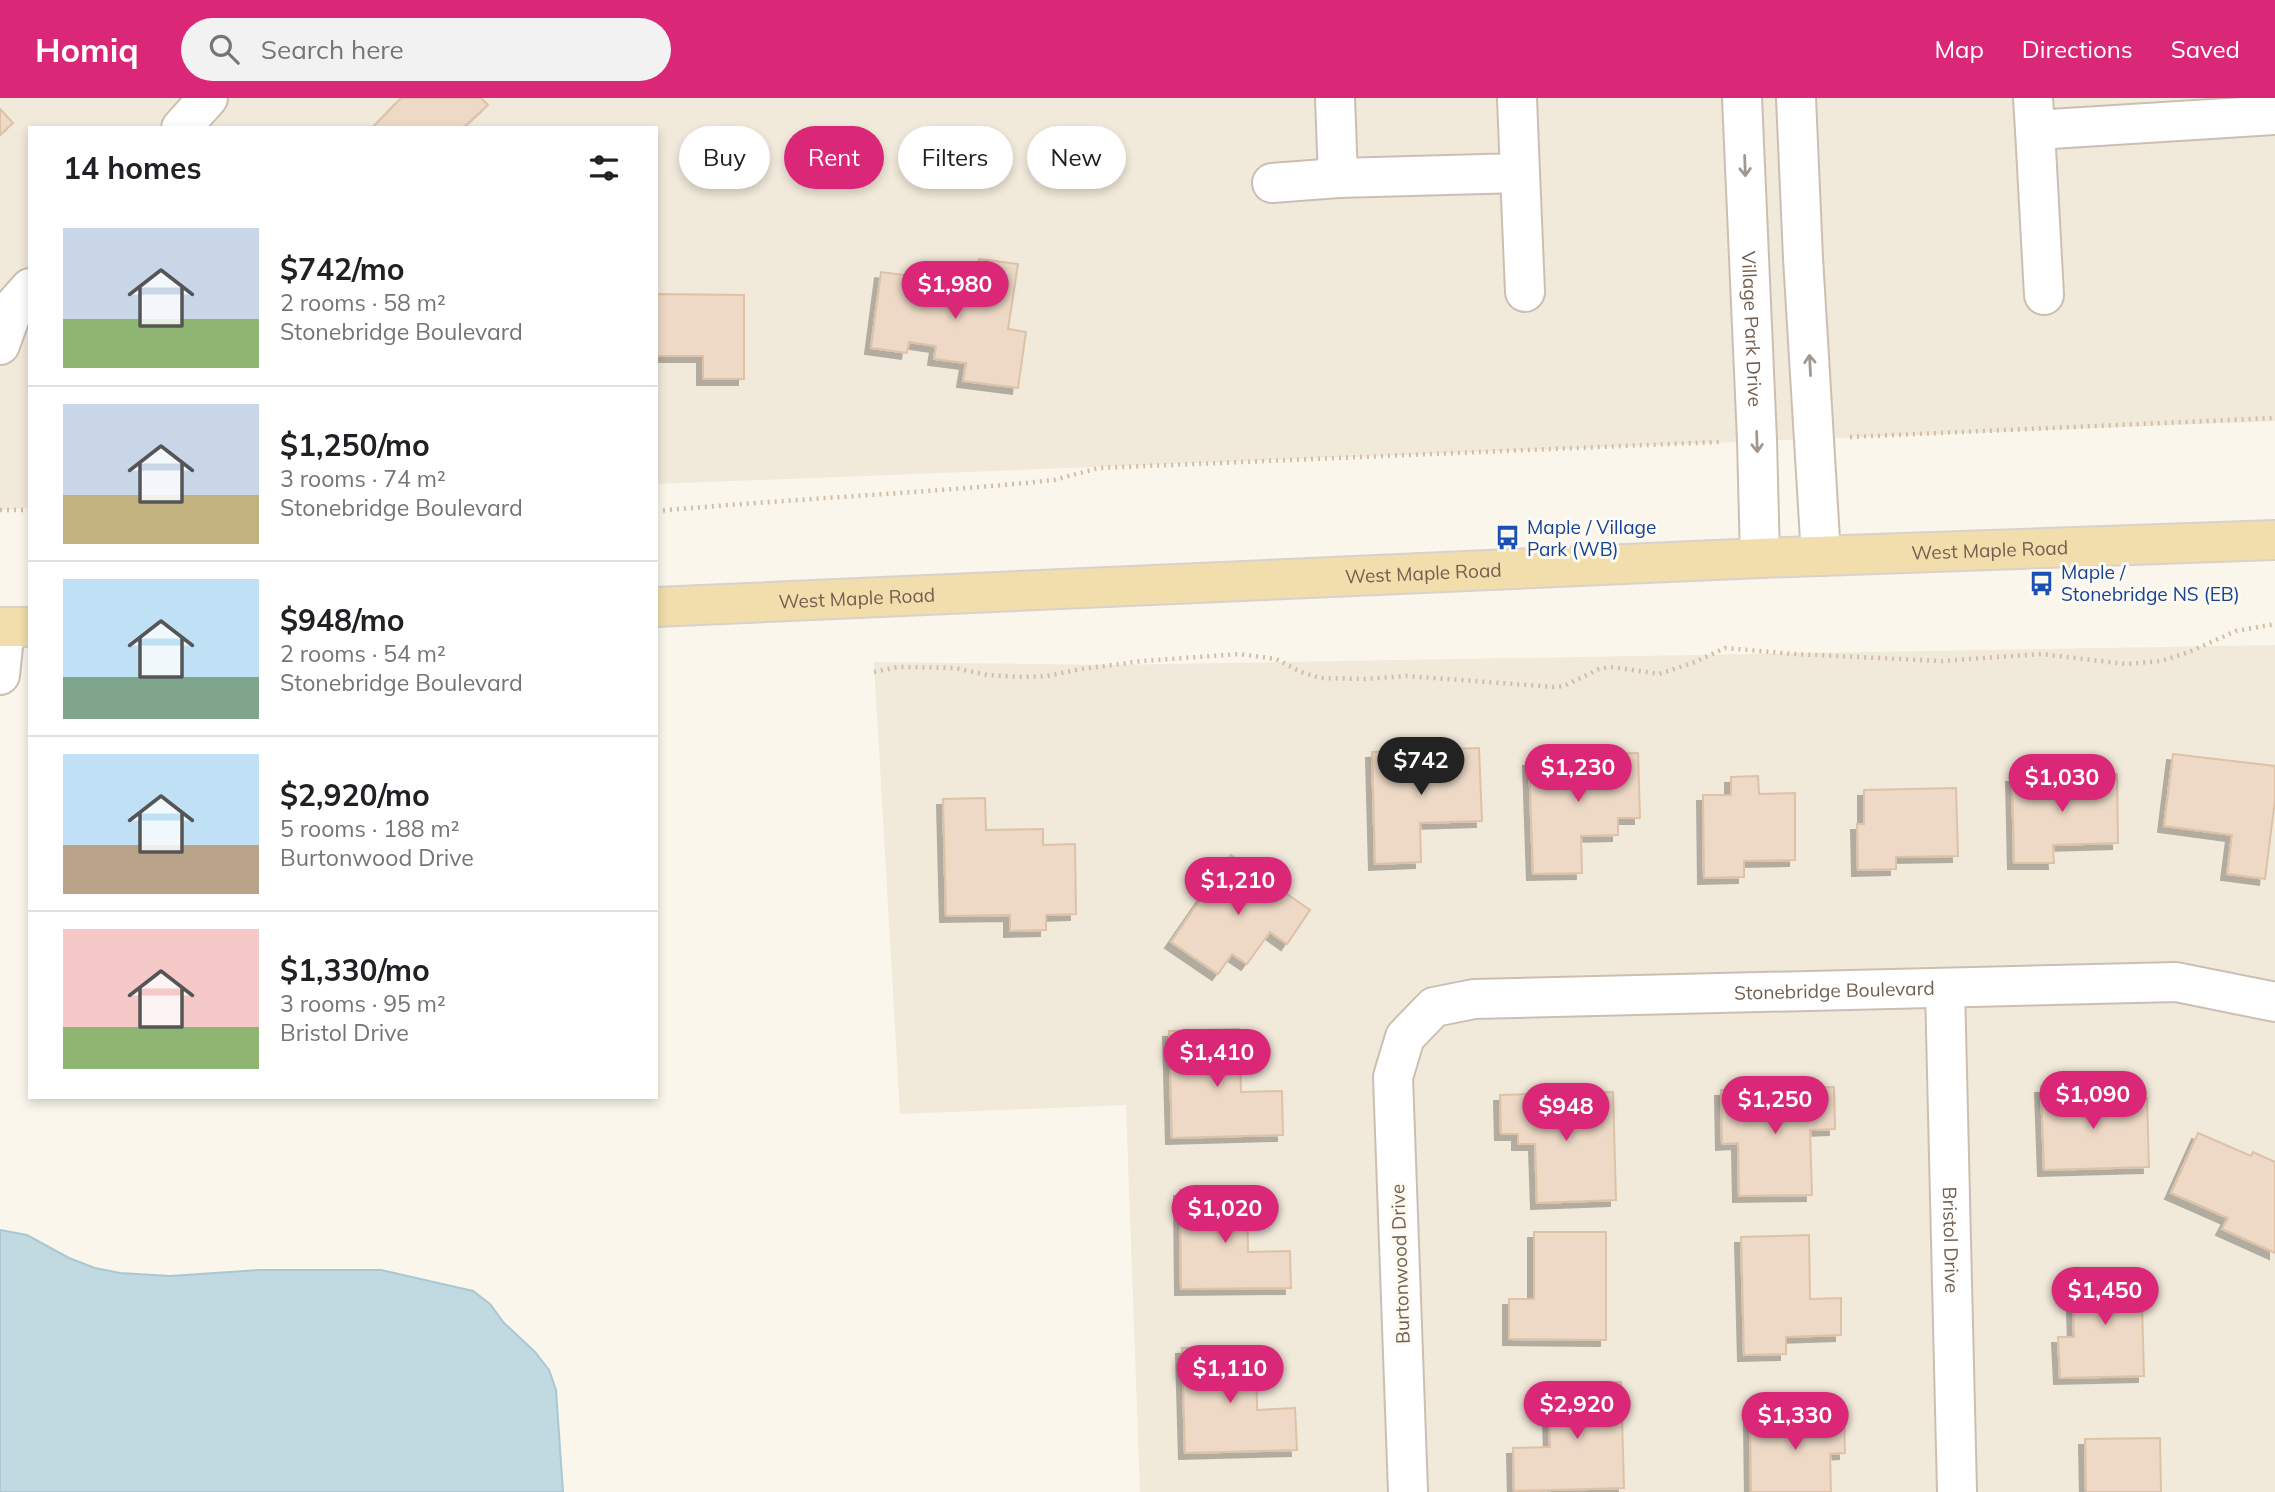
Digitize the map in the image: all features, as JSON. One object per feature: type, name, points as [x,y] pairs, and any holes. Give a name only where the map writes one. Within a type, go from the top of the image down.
[{"type":"main road","name":"West Maple Road","points":[[658,607],[1760,558],[2275,540]]},
{"type":"street","points":[[183,126],[208,98]]},
{"type":"street","points":[[1335,98],[1338,178]]},
{"type":"street","points":[[1517,98],[1525,292]]},
{"type":"street","name":"Village Park Drive","points":[[1742,98],[1760,558]]},
{"type":"street","points":[[1796,98],[1821,556]]},
{"type":"street","points":[[2045,295],[2034,114],[2275,115]]},
{"type":"street","points":[[1272,183],[1338,178],[1520,173]]},
{"type":"street","points":[[0,345],[14,306],[28,290]]},
{"type":"street","points":[[0,675],[11,627]]},
{"type":"street","name":"Stonebridge Boulevard","points":[[1405,1037],[1434,1007],[1474,999],[2176,982],[2275,1002]]},
{"type":"street","name":"Bristol Drive","points":[[1945,988],[1957,1492]]},
{"type":"street","name":"Burtonwood Drive","points":[[1405,1037],[1393,1077],[1408,1492]]},
{"type":"path","points":[[1841,438],[2275,418]]},
{"type":"path","points":[[658,511],[1026,483],[1054,480],[1099,468],[1727,441]]},
{"type":"path","points":[[0,510],[28,510]]},
{"type":"path","points":[[874,672],[898,667],[955,668],[987,675],[1047,676],[1081,668],[1142,661],[1239,654],[1276,659],[1320,678],[1407,676],[1554,687],[1564,686],[1599,669],[1611,667],[1659,674],[1725,648],[1942,661],[2041,654],[2126,664],[2161,661],[2236,631],[2275,624]]},
{"type":"shaded area","points":[[0,98],[2275,98],[2275,421],[658,484],[658,126],[28,126],[28,508],[0,510]]},
{"type":"shaded area","points":[[2275,645],[2275,1492],[1140,1492],[1126,1105],[900,1114],[874,662],[1110,665]]},
{"type":"water","points":[[0,1230],[27,1235],[69,1258],[95,1268],[120,1273],[170,1276],[259,1270],[381,1270],[473,1291],[490,1304],[504,1323],[535,1352],[549,1370],[556,1390],[563,1492],[0,1492]]},
{"type":"building","points":[[401,98],[481,98],[488,105],[465,126],[374,126]]},
{"type":"building","points":[[0,109],[13,123],[0,135]]},
{"type":"building","points":[[979,259],[1018,264],[1008,329],[1026,332],[1018,388],[963,381],[966,363],[934,359],[936,346],[909,342],[907,353],[871,348],[881,272],[975,284]]},
{"type":"building","points":[[658,294],[744,295],[744,379],[703,379],[703,356],[658,356]]},
{"type":"building","points":[[1575,746],[1575,754],[1638,753],[1640,818],[1618,818],[1618,835],[1581,836],[1582,873],[1533,874],[1529,760],[1547,759],[1547,747]]},
{"type":"building","points":[[1479,748],[1482,821],[1420,823],[1421,862],[1375,864],[1372,752]]},
{"type":"building","points":[[2173,754],[2275,766],[2275,800],[2265,879],[2227,874],[2232,835],[2164,826]]},
{"type":"building","points":[[2117,774],[2118,843],[2053,845],[2054,863],[2014,863],[2012,776]]},
{"type":"building","points":[[1758,776],[1759,794],[1795,793],[1795,860],[1744,861],[1744,877],[1704,878],[1703,795],[1731,795],[1731,777]]},
{"type":"building","points":[[1956,788],[1958,856],[1896,857],[1896,869],[1858,870],[1857,824],[1864,824],[1864,790]]},
{"type":"building","points":[[985,798],[986,830],[1043,829],[1043,845],[1075,844],[1076,914],[1046,915],[1046,930],[1010,931],[1010,915],[946,916],[943,799]]},
{"type":"building","points":[[1231,855],[1310,910],[1287,944],[1270,932],[1247,964],[1232,954],[1218,974],[1171,942]]},
{"type":"building","points":[[1239,1029],[1241,1092],[1282,1091],[1283,1135],[1172,1138],[1169,1031]]},
{"type":"building","points":[[1834,1087],[1835,1129],[1810,1130],[1812,1195],[1739,1196],[1738,1143],[1722,1144],[1721,1090]]},
{"type":"building","points":[[2041,1087],[2083,1087],[2083,1099],[2147,1098],[2149,1167],[2044,1170]]},
{"type":"building","points":[[1613,1092],[1616,1200],[1537,1203],[1535,1144],[1518,1144],[1518,1134],[1501,1134],[1500,1095]]},
{"type":"building","points":[[2198,1133],[2251,1156],[2253,1152],[2275,1162],[2275,1253],[2222,1229],[2228,1218],[2171,1193]]},
{"type":"building","points":[[1180,1190],[1247,1190],[1248,1252],[1290,1251],[1291,1288],[1181,1289]]},
{"type":"building","points":[[1534,1232],[1606,1232],[1606,1340],[1509,1339],[1509,1299],[1534,1299]]},
{"type":"building","points":[[1809,1235],[1810,1299],[1841,1298],[1841,1335],[1786,1337],[1786,1354],[1744,1355],[1741,1237]]},
{"type":"building","points":[[2141,1270],[2144,1376],[2060,1378],[2058,1337],[2074,1337],[2072,1273]]},
{"type":"building","points":[[1256,1346],[1257,1410],[1295,1408],[1297,1450],[1185,1453],[1182,1348]]},
{"type":"building","points":[[1621,1382],[1624,1488],[1514,1491],[1513,1448],[1550,1447],[1548,1383]]},
{"type":"building","points":[[1844,1414],[1845,1453],[1830,1454],[1831,1492],[1751,1492],[1750,1417]]},
{"type":"building","points":[[2160,1438],[2161,1492],[2086,1492],[2085,1439]]},
{"type":"place","name":"Maple / Village Park (WB)","points":[[1507,538]]},
{"type":"place","name":"Maple / Stonebridge NS (EB)","points":[[2041,583]]}]
